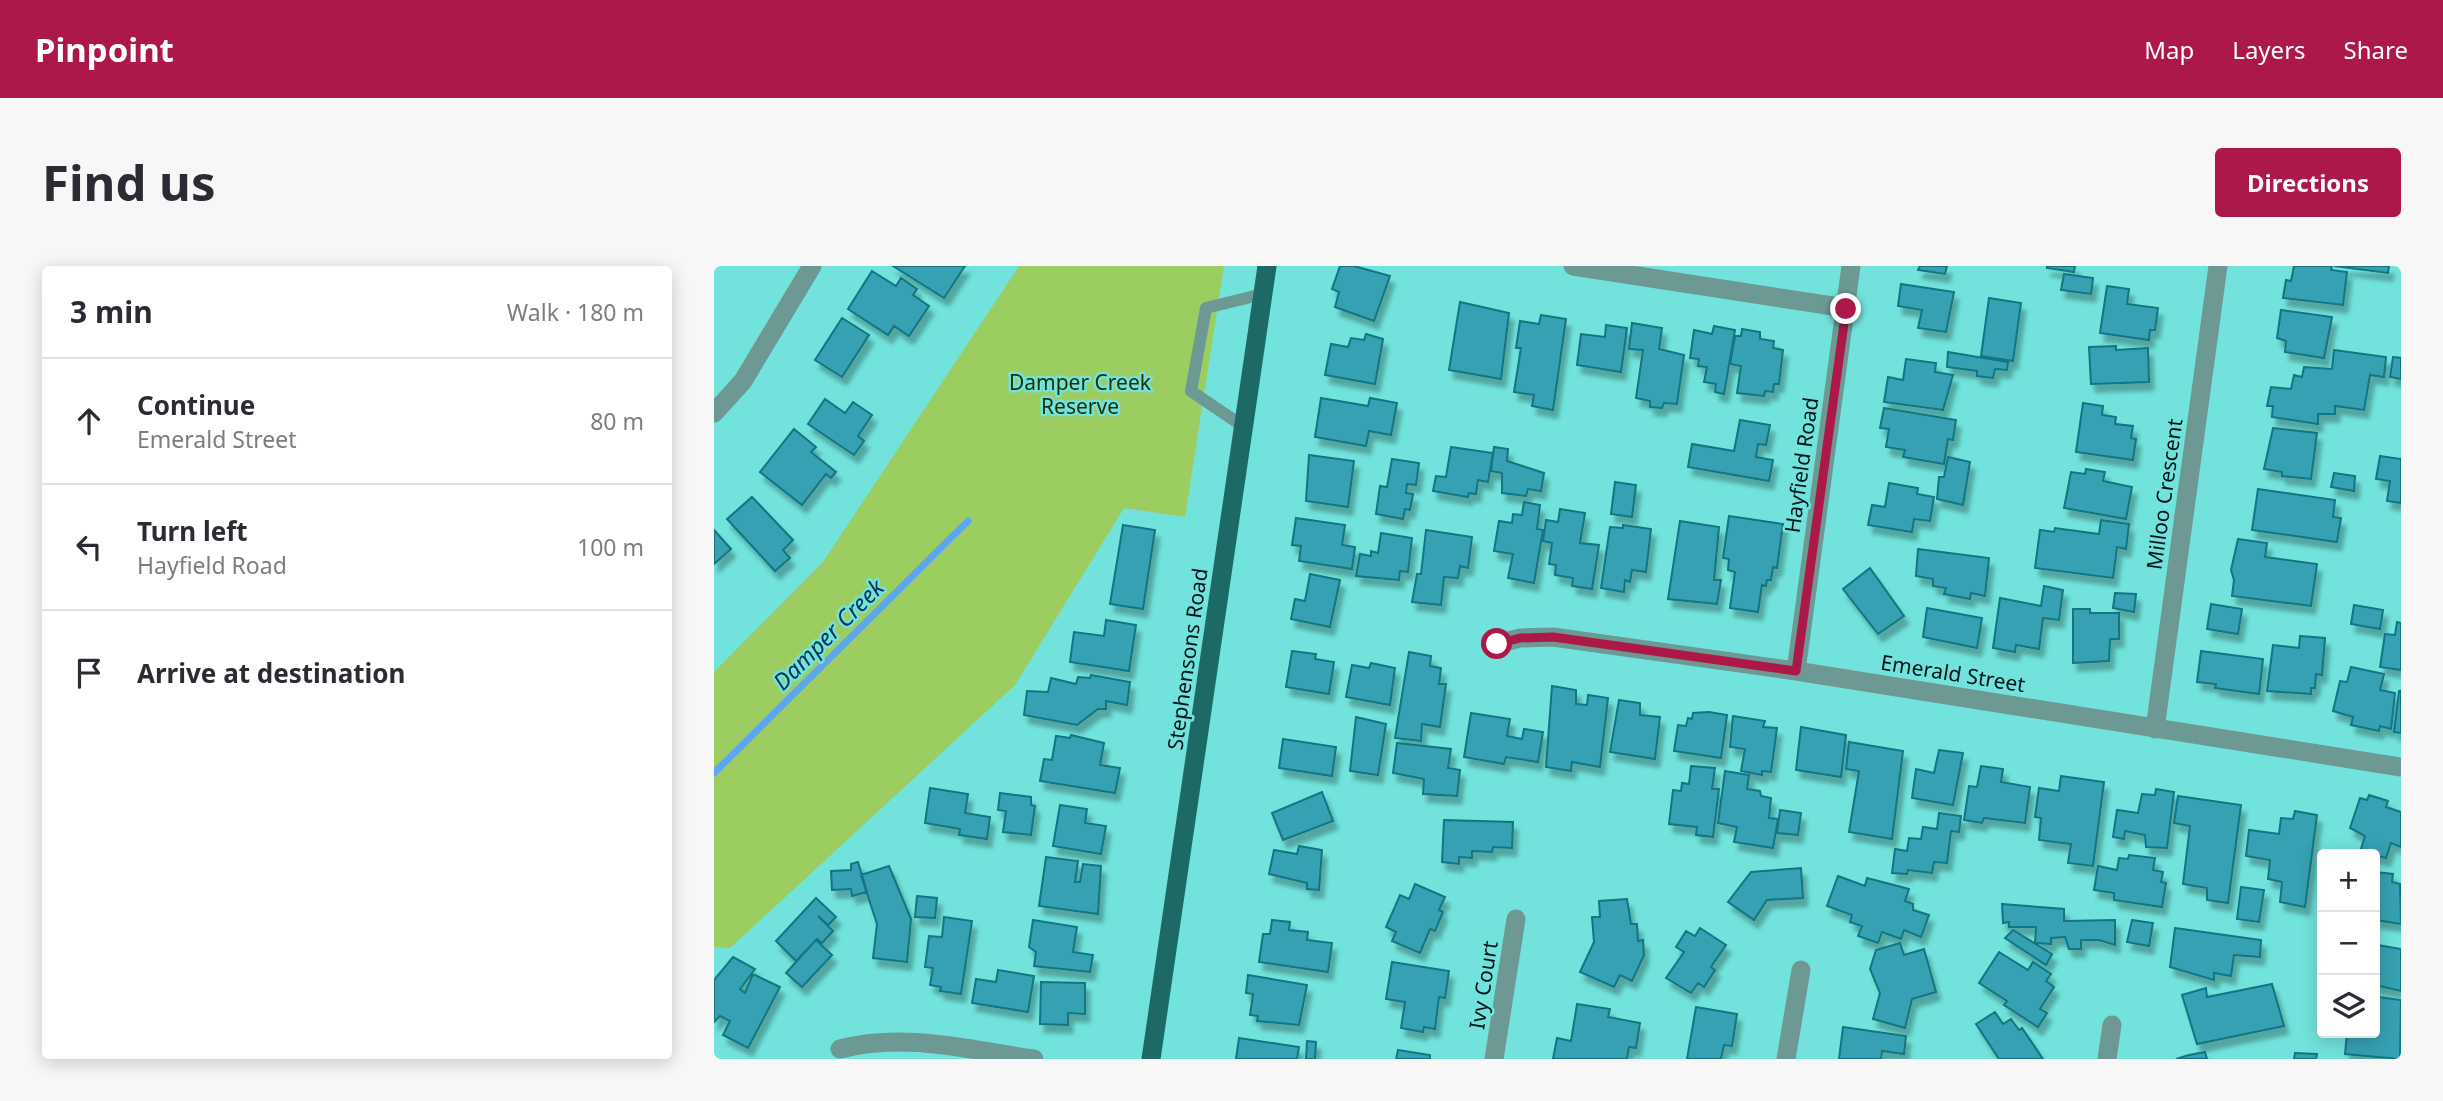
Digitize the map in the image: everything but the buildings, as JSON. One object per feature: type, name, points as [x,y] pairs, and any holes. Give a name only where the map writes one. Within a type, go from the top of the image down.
[{"type":"main road","name":"Stephensons Road","points":[[1151,1059],[1267,266]]},
{"type":"street","points":[[714,413],[743,381],[812,266]]},
{"type":"street","points":[[1573,266],[1846,309]]},
{"type":"street","name":"Hayfield Road","points":[[1796,671],[1852,266]]},
{"type":"street","name":"Milloo Crescent","points":[[2155,729],[2218,266]]},
{"type":"street","name":"Emerald Street","points":[[1497,644],[1520,638],[1553,637],[1796,671],[2401,767]]},
{"type":"street","name":"Ivy Court","points":[[1494,1059],[1516,919]]},
{"type":"street","points":[[1786,1059],[1801,970]]},
{"type":"street","points":[[2107,1059],[2112,1025]]},
{"type":"street","points":[[840,1049],[870,1041],[901,1040],[1034,1059]]},
{"type":"lane","points":[[1244,427],[1191,391],[1206,308],[1263,295]]},
{"type":"green space","name":"Damper Creek Reserve","points":[[1019,266],[1224,266],[1185,517],[1124,508],[1015,685],[730,948],[714,947],[714,672],[823,562]]},
{"type":"waterway","name":"Damper Creek","points":[[714,773],[968,521]]},
{"type":"route","points":[[1497,644],[1520,638],[1553,637],[1796,671],[1846,309]]}]
